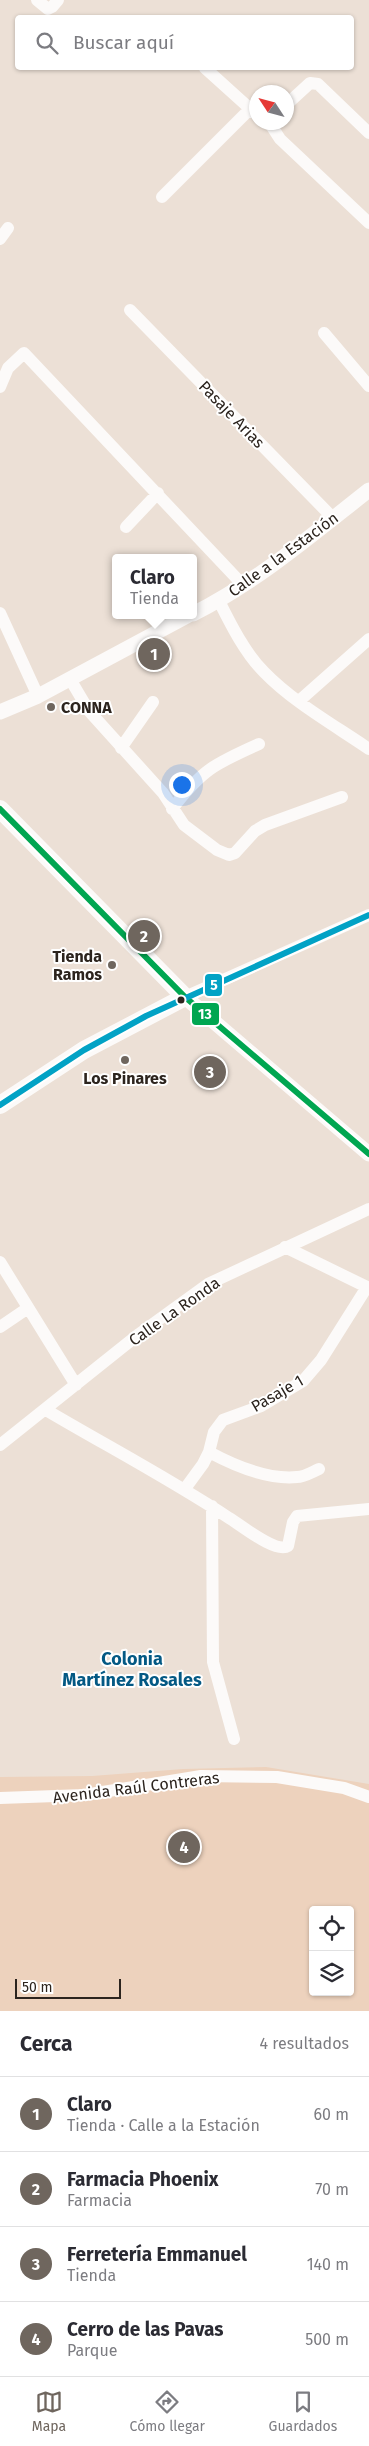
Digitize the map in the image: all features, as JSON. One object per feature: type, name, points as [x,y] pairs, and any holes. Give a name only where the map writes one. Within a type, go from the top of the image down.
[{"type":"main road","points":[[0,809],[185,997],[84,1050],[0,1105]]},
{"type":"street","points":[[37,0],[48,8],[52,8],[58,0]]},
{"type":"street","points":[[207,70],[249,107]]},
{"type":"street","points":[[294,98],[310,83],[318,84],[369,133]]},
{"type":"street","points":[[162,197],[249,116]]},
{"type":"street","points":[[273,130],[369,223]]},
{"type":"street","points":[[0,239],[8,228]]},
{"type":"street","name":"Pasaje Arias","points":[[130,310],[333,518]]},
{"type":"street","points":[[324,333],[369,386]]},
{"type":"street","points":[[0,387],[8,368],[24,353],[242,584]]},
{"type":"street","name":"Calle a la Estación","points":[[197,611],[219,601],[262,572],[369,490]]},
{"type":"street","points":[[126,527],[158,493]]},
{"type":"street","points":[[219,601],[231,624],[263,672],[299,701],[369,749]]},
{"type":"street","points":[[0,613],[38,696]]},
{"type":"street","name":"Calle a la Estación","points":[[0,712],[38,696],[182,619]]},
{"type":"street","points":[[299,701],[369,639]]},
{"type":"street","points":[[70,679],[89,711],[163,793],[184,825],[217,850],[229,855],[235,853],[255,831],[265,825],[342,796]]},
{"type":"street","points":[[121,748],[153,702]]},
{"type":"street","points":[[172,808],[203,773],[216,763],[258,744]]},
{"type":"street","points":[[369,916],[185,997],[369,1154]]},
{"type":"street","name":"Calle La Ronda","points":[[0,1445],[139,1334],[208,1284],[369,1209]]},
{"type":"street","points":[[285,1247],[368,1288]]},
{"type":"street","points":[[0,1262],[76,1385]]},
{"type":"street","name":"Pasaje 1","points":[[184,1490],[209,1452],[214,1432],[222,1420],[261,1406],[303,1381],[321,1360],[368,1288]]},
{"type":"street","points":[[0,1327],[28,1308]]},
{"type":"street","points":[[46,1410],[212,1506],[268,1543],[282,1548],[288,1546],[292,1522],[297,1516],[369,1509]]},
{"type":"street","points":[[209,1452],[235,1466],[264,1474],[298,1477],[319,1469]]},
{"type":"street","points":[[212,1506],[213,1662],[234,1739]]},
{"type":"street","name":"Avenida Raúl Contreras","points":[[0,1798],[20,1799],[84,1795],[201,1776],[277,1777],[344,1788],[369,1797]]},
{"type":"shaded area","points":[[266,1767],[369,1784],[369,2011],[0,2011],[0,1777],[92,1776],[183,1769]]},
{"type":"transit line","name":"13","points":[[0,809],[185,997],[369,1154]]},
{"type":"transit line","name":"5","points":[[0,1105],[84,1050],[146,1016],[369,915]]},
{"type":"place","name":"Claro","points":[[154,654]]},
{"type":"place","name":"CONNA","points":[[51,707]]},
{"type":"place","name":"Farmacia Phoenix","points":[[144,936]]},
{"type":"place","name":"Tienda Ramos","points":[[112,965]]},
{"type":"place","name":"Los Pinares","points":[[125,1060]]},
{"type":"place","name":"Ferretería Emmanuel","points":[[210,1072]]},
{"type":"place","name":"Cerro de las Pavas","points":[[184,1847]]},
{"type":"district","name":"Colonia Martínez Rosales","points":[[132,1669]]}]
